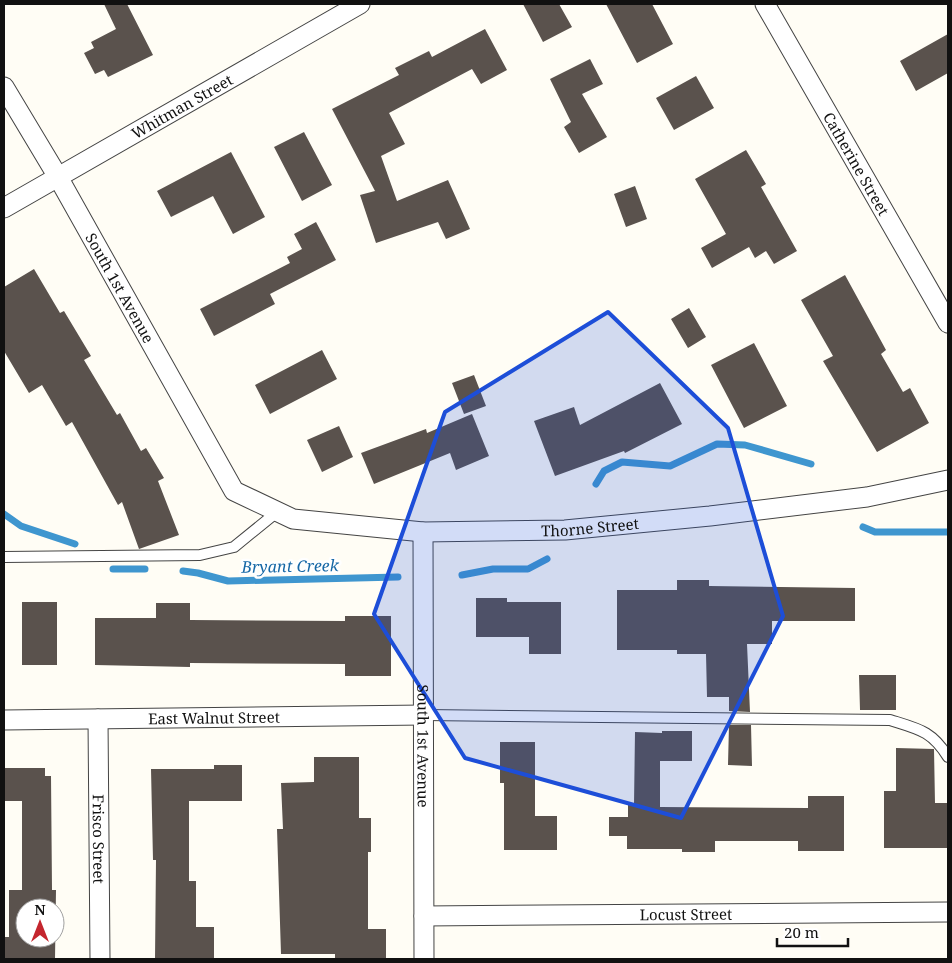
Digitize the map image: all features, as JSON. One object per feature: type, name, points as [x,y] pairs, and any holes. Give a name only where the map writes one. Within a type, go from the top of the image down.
[{"type":"street","name":"Whitman Street","points":[[4,208],[360,4]]},
{"type":"street","name":"Catherine Street","points":[[765,4],[948,323]]},
{"type":"street","name":"South 1st Avenue","points":[[4,87],[58,177],[234,491]]},
{"type":"street","name":"Thorne Street","points":[[234,491],[292,520],[423,532],[566,530],[710,516],[867,497],[948,480]]},
{"type":"street","name":"South 1st Avenue","points":[[423,532],[424,959]]},
{"type":"street","name":"East Walnut Street","points":[[4,720],[424,715]]},
{"type":"street","name":"Frisco Street","points":[[98,719],[100,959]]},
{"type":"street","name":"Locust Street","points":[[424,916],[948,912]]},
{"type":"lane","points":[[4,557],[200,555],[234,547],[277,512]]},
{"type":"lane","points":[[424,715],[890,720],[921,730],[938,741],[948,757]]},
{"type":"highlighted area","points":[[608,312],[728,428],[783,616],[681,818],[465,758],[374,614],[445,412]]},
{"type":"building","points":[[104,4],[127,4],[153,55],[108,77],[104,70],[95,74],[84,53],[94,48],[91,42],[116,29]]},
{"type":"building","points":[[523,4],[559,4],[572,27],[543,42]]},
{"type":"building","points":[[606,4],[652,4],[673,44],[637,63]]},
{"type":"building","points":[[485,29],[507,70],[481,84],[472,69],[389,113],[405,144],[381,156],[397,201],[448,180],[470,229],[446,239],[438,222],[376,243],[360,195],[375,191],[332,109],[399,75],[395,68],[429,51],[432,57]]},
{"type":"building","points":[[948,34],[948,73],[916,91],[900,61]]},
{"type":"building","points":[[590,59],[603,84],[582,94],[607,137],[579,153],[564,127],[571,122],[550,79]]},
{"type":"building","points":[[696,76],[714,108],[674,130],[656,98]]},
{"type":"building","points":[[304,132],[332,185],[302,201],[274,147]]},
{"type":"building","points":[[746,150],[766,184],[761,187],[797,251],[774,264],[766,251],[755,258],[749,247],[712,268],[701,248],[726,234],[695,179]]},
{"type":"building","points":[[231,152],[265,217],[233,234],[213,196],[171,217],[157,191]]},
{"type":"building","points":[[635,186],[647,219],[626,227],[614,194]]},
{"type":"building","points":[[316,222],[336,260],[270,294],[275,304],[214,336],[200,309],[290,263],[287,257],[302,249],[294,234]]},
{"type":"building","points":[[34,269],[60,313],[64,311],[91,356],[84,360],[117,415],[120,413],[141,451],[146,448],[164,478],[158,481],[179,535],[139,549],[122,502],[118,505],[72,422],[66,426],[42,385],[29,393],[4,351],[4,287]]},
{"type":"building","points":[[845,275],[886,350],[881,354],[903,392],[910,388],[929,423],[877,452],[823,361],[833,356],[801,300]]},
{"type":"building","points":[[689,308],[706,337],[688,348],[671,319]]},
{"type":"building","points":[[754,343],[787,406],[744,428],[711,365]]},
{"type":"building","points":[[322,350],[337,379],[270,414],[255,385]]},
{"type":"building","points":[[474,375],[486,406],[464,414],[452,383]]},
{"type":"building","points":[[660,383],[682,424],[625,453],[624,451],[555,476],[534,421],[574,407],[580,425]]},
{"type":"building","points":[[472,414],[489,456],[456,470],[450,453],[374,484],[361,453],[426,429],[427,433]]},
{"type":"building","points":[[339,426],[353,457],[322,472],[307,440]]},
{"type":"building","points":[[677,580],[709,580],[709,586],[855,588],[855,621],[772,621],[772,644],[747,644],[750,712],[729,711],[729,697],[707,697],[706,654],[677,654],[677,650],[617,650],[617,590],[677,590]]},
{"type":"building","points":[[476,598],[507,598],[507,602],[561,602],[561,654],[529,654],[529,637],[476,637]]},
{"type":"building","points":[[22,602],[57,602],[57,665],[22,665]]},
{"type":"building","points":[[156,603],[190,603],[190,620],[345,621],[345,616],[391,616],[391,676],[345,676],[345,664],[190,663],[190,667],[95,665],[95,618],[156,618]]},
{"type":"building","points":[[859,675],[896,675],[896,710],[860,710]]},
{"type":"building","points":[[729,725],[751,725],[752,766],[728,765]]},
{"type":"building","points":[[662,731],[692,731],[692,761],[660,761],[660,807],[808,808],[808,796],[844,796],[844,851],[798,851],[798,841],[715,841],[715,852],[682,852],[682,849],[627,849],[627,836],[609,836],[609,817],[628,817],[628,805],[634,805],[635,732],[662,733]]},
{"type":"building","points":[[500,742],[535,742],[535,816],[557,816],[557,850],[504,850],[504,783],[500,783]]},
{"type":"building","points":[[896,748],[934,749],[935,803],[948,803],[948,848],[884,848],[884,791],[896,791]]},
{"type":"building","points":[[314,757],[359,757],[359,818],[371,818],[371,852],[368,852],[368,929],[386,929],[386,959],[335,959],[335,954],[281,954],[277,829],[283,829],[281,783],[314,782]]},
{"type":"building","points":[[214,765],[242,765],[242,801],[189,801],[189,881],[196,881],[196,927],[214,927],[214,959],[155,959],[156,860],[153,860],[151,769],[214,769]]},
{"type":"building","points":[[4,768],[45,768],[45,776],[51,776],[52,890],[56,890],[56,898],[15,898],[15,948],[55,948],[55,959],[4,959],[4,937],[9,937],[9,890],[22,890],[22,801],[4,801]]},
{"type":"waterway","name":"Bryant Creek","points":[[596,484],[604,471],[622,462],[670,466],[717,444],[745,445],[811,464]]},
{"type":"waterway","name":"Bryant Creek","points":[[4,514],[21,526],[75,544]]},
{"type":"waterway","name":"Bryant Creek","points":[[863,527],[875,532],[948,532]]},
{"type":"waterway","name":"Bryant Creek","points":[[462,575],[493,569],[528,569],[547,559]]},
{"type":"waterway","name":"Bryant Creek","points":[[113,569],[145,569]]},
{"type":"waterway","name":"Bryant Creek","points":[[183,571],[228,581],[398,577]]}]
